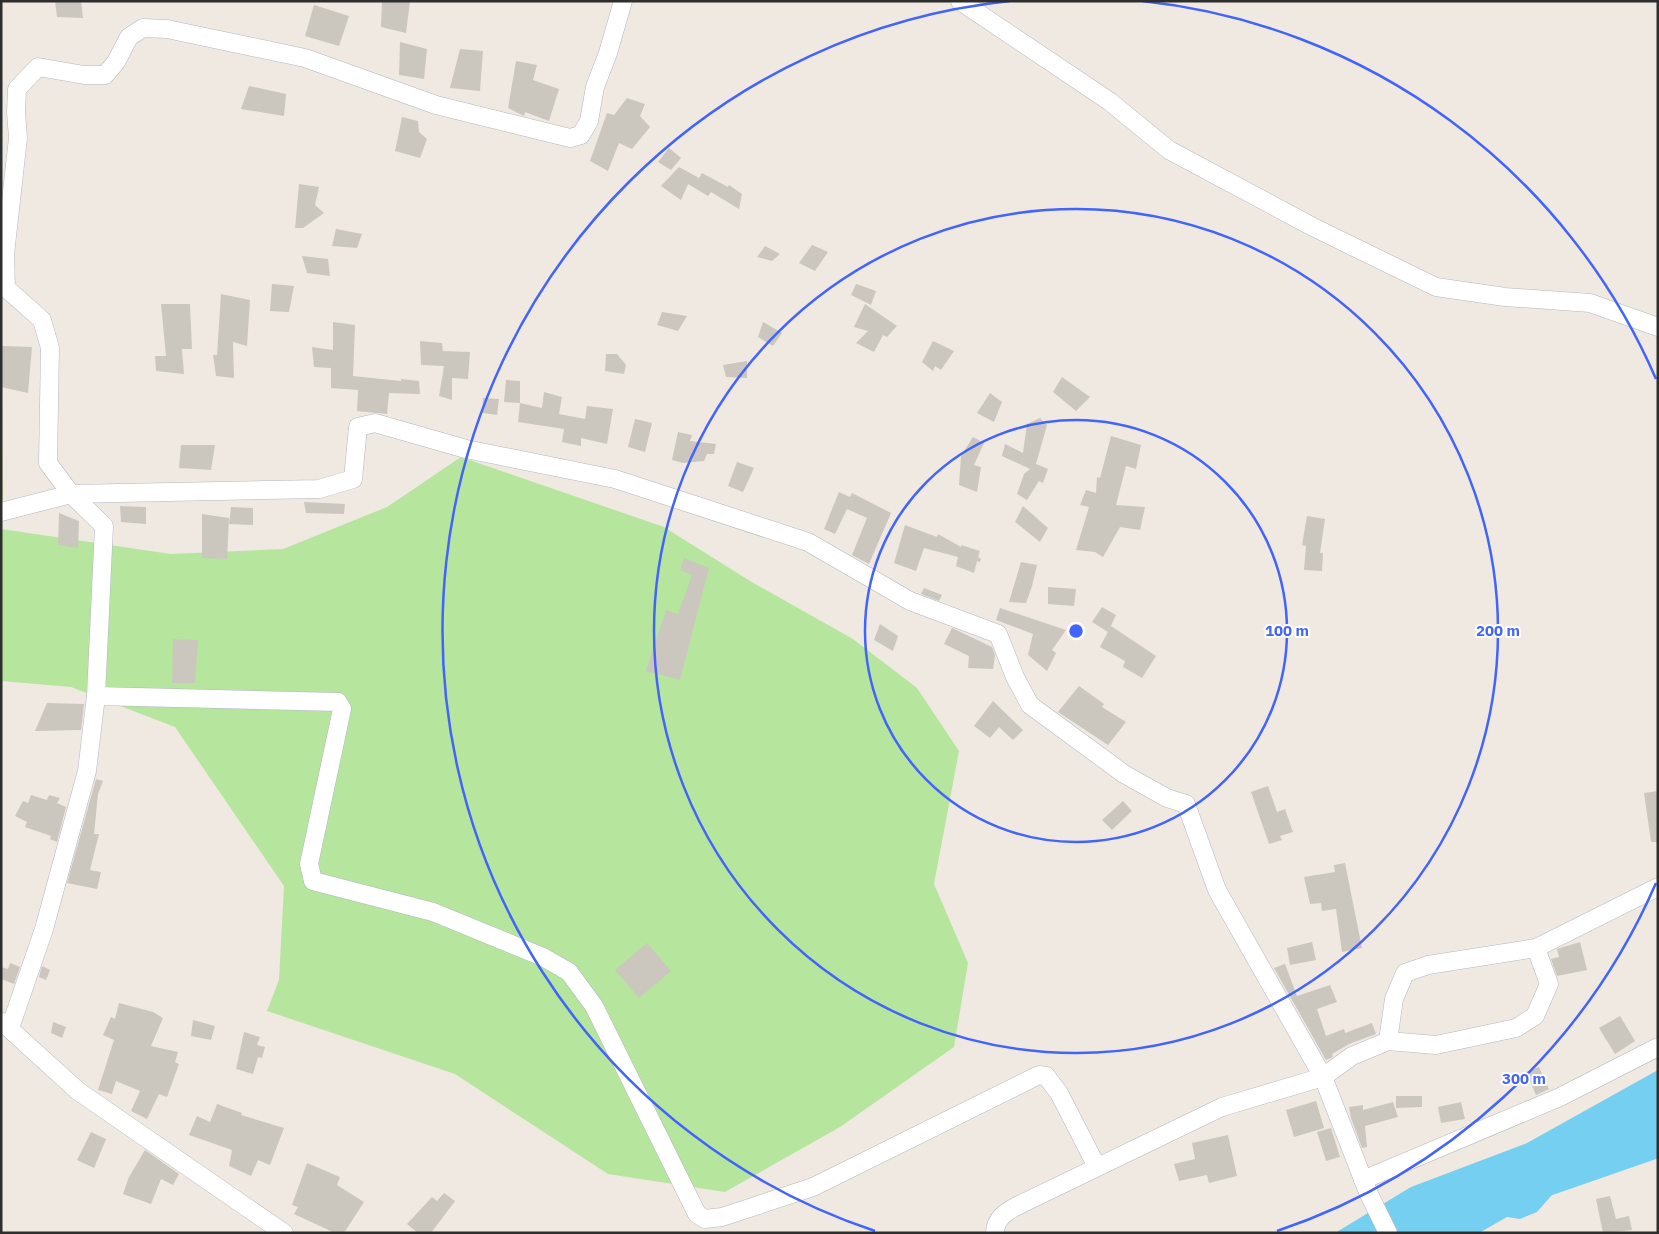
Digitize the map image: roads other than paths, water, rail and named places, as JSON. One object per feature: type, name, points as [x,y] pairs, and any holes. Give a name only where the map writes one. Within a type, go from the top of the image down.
[{"type":"street","points":[[284,1233],[78,1091],[6,1025],[44,929],[87,771],[96,696],[104,526],[71,494],[48,463],[50,348],[42,320],[6,288],[5,254],[18,138],[17,89],[38,67],[84,76],[105,75],[116,62],[129,37],[143,28],[167,29],[305,58],[436,105],[570,138],[581,135],[589,121],[595,87],[608,53],[623,1]]},
{"type":"street","points":[[960,1],[1109,101],[1169,150],[1313,227],[1436,287],[1505,297],[1590,303],[1658,327]]},
{"type":"street","points":[[1,512],[71,494],[319,488],[353,479],[358,427],[376,423],[466,449],[615,478],[808,542],[910,601],[998,634],[1016,677],[1030,704],[1124,774],[1167,798],[1186,804],[1217,890],[1323,1076],[1365,1186],[1388,1233]]},
{"type":"street","points":[[96,696],[338,702],[342,709],[309,864],[313,881],[433,912],[543,957],[569,972],[594,1006],[697,1214],[705,1219],[722,1217],[813,1187],[1039,1075],[1046,1076],[1059,1093],[1097,1167]]},
{"type":"street","points":[[1388,1040],[1394,999],[1405,973],[1428,965],[1536,948],[1658,887]]},
{"type":"street","points":[[995,1233],[995,1228],[1003,1214],[1097,1167],[1222,1107],[1323,1076],[1352,1056],[1388,1040],[1436,1045],[1516,1028],[1535,1016],[1549,984],[1536,948]]},
{"type":"street","points":[[1365,1186],[1560,1097],[1658,1047]]},
{"type":"water","points":[[1658,1070],[1658,1143],[1583,1172],[1551,1196],[1537,1212],[1520,1219],[1507,1217],[1479,1233],[1335,1233],[1411,1187],[1527,1143]]},
{"type":"waterway","points":[[1552,1182],[1658,1145]]}]
